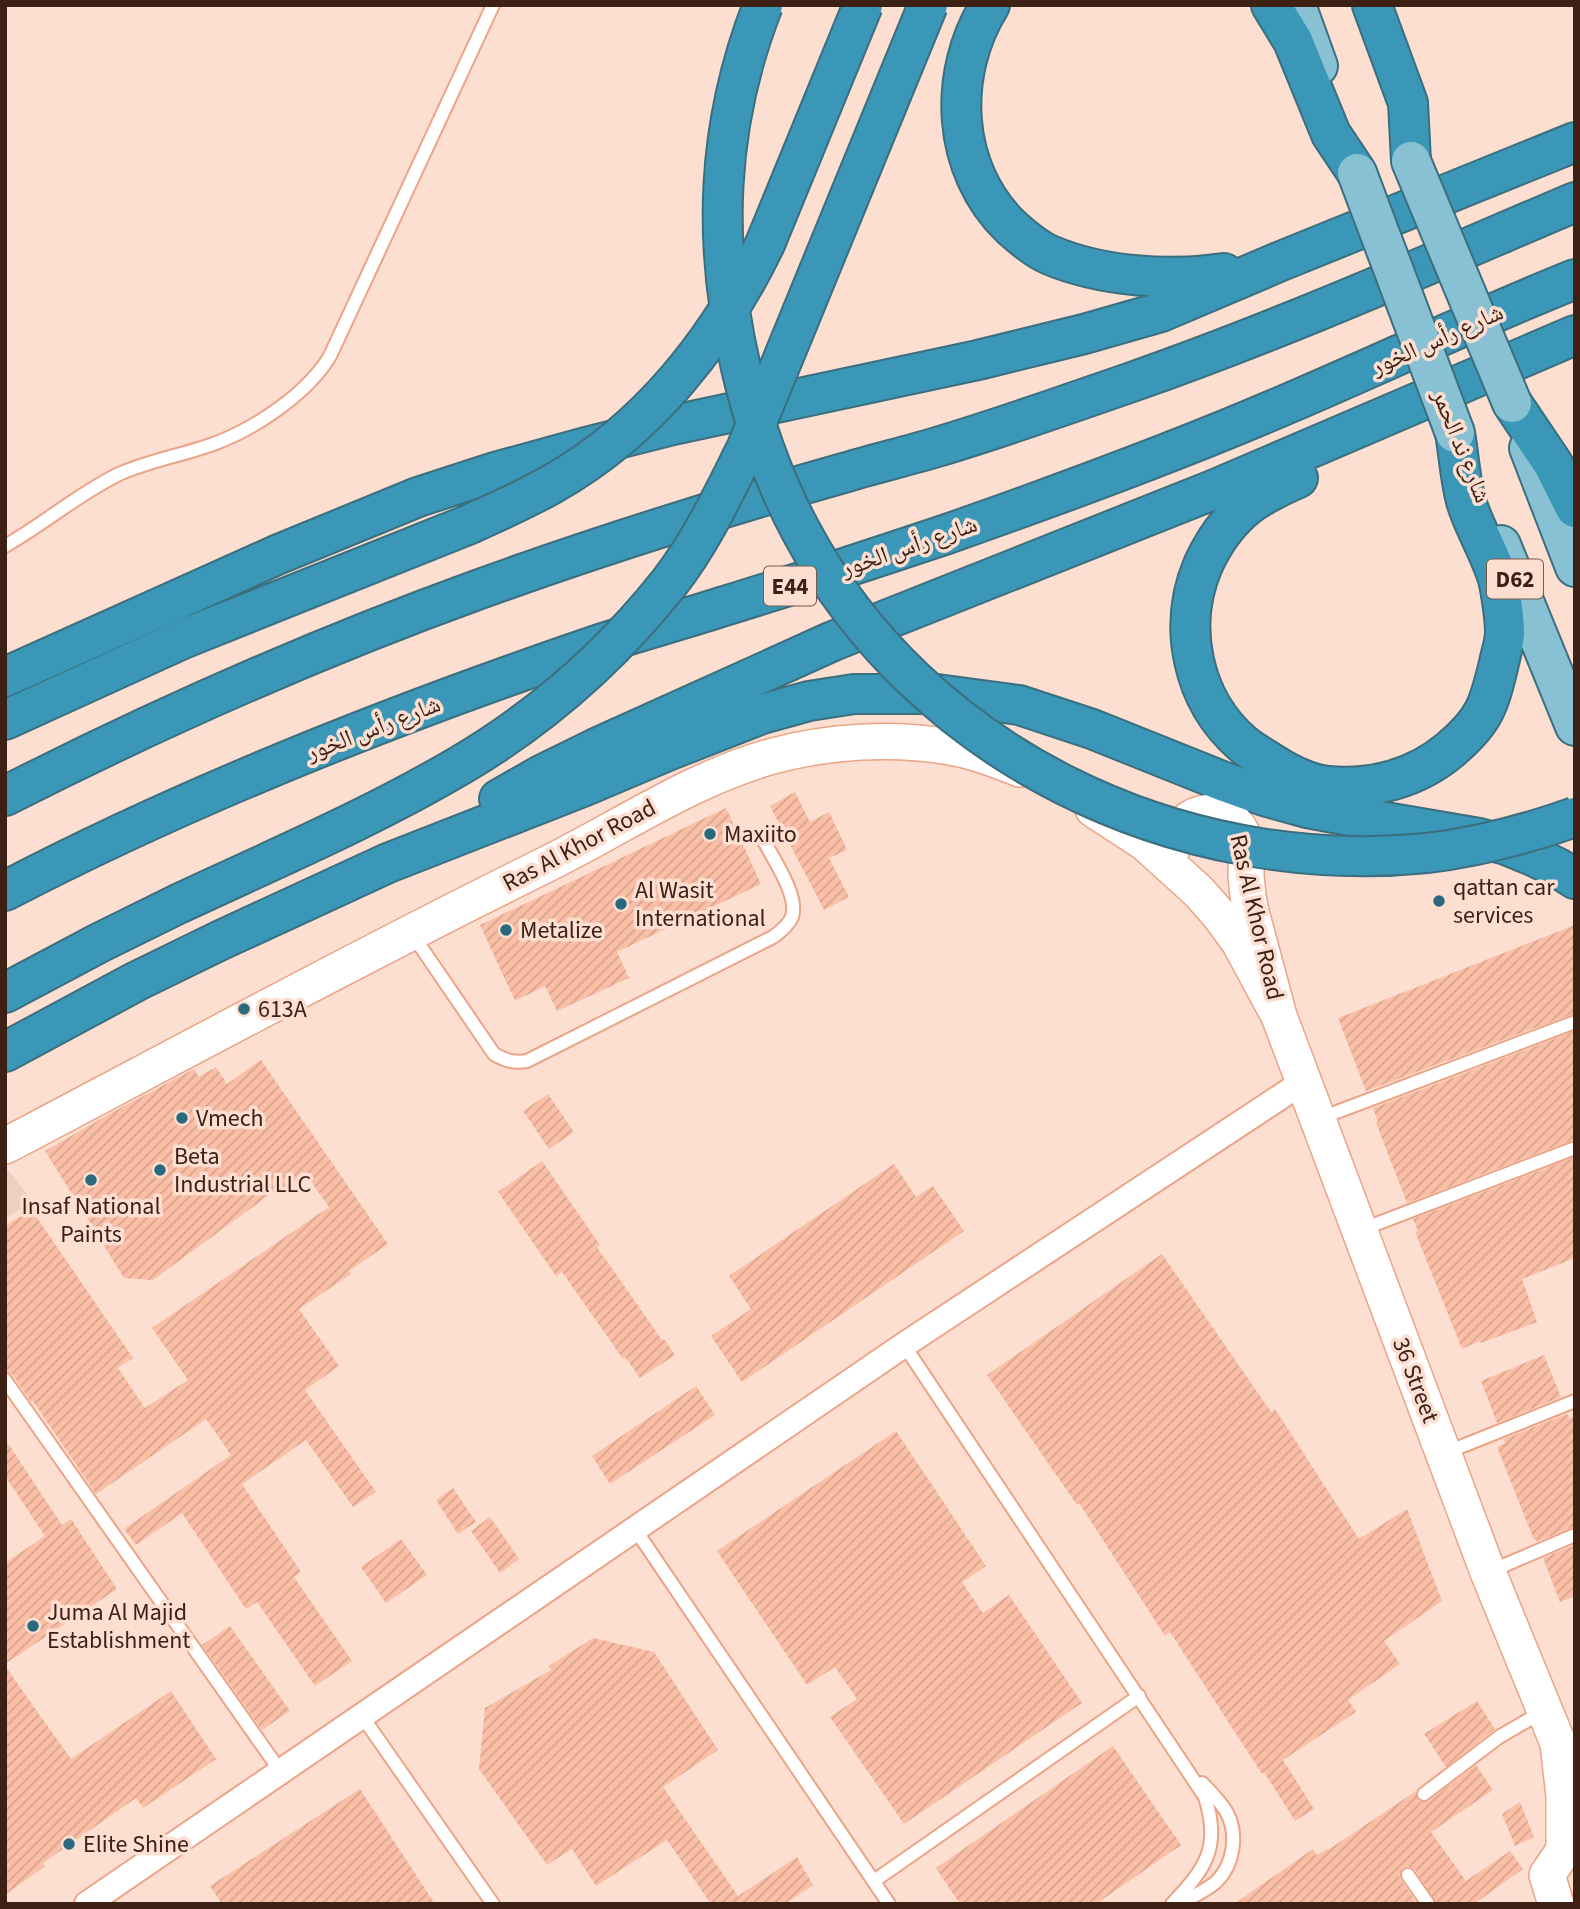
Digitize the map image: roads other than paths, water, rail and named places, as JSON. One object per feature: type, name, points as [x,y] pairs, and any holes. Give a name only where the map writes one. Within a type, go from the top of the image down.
[{"type":"highway","points":[[764,5],[739,78],[726,149],[722,190],[724,272],[734,340],[762,445],[801,532],[847,603],[903,668],[967,724],[1032,768],[1063,785],[1139,818],[1228,843],[1313,855],[1392,856],[1468,847],[1506,839],[1575,817]]},
{"type":"highway","points":[[5,720],[185,638],[514,504],[554,484],[620,436],[677,380],[703,348],[747,280],[765,244],[863,5]]},
{"type":"highway","points":[[5,993],[88,948],[405,797],[461,765],[567,690],[622,638],[671,580],[712,517],[746,449],[928,5]]},
{"type":"highway","points":[[990,5],[971,43],[961,92],[961,117],[968,154],[981,188],[999,215],[1023,238],[1049,255],[1082,265],[1151,276],[1211,275],[1281,261]]},
{"type":"highway","points":[[1271,5],[1293,41],[1332,134],[1357,173]]},
{"type":"highway","points":[[1372,5],[1409,103],[1411,161]]},
{"type":"highway","points":[[1492,174],[1514,148],[1575,116]]},
{"type":"highway","points":[[5,677],[267,559],[418,498],[495,472],[673,425],[978,360],[1161,312],[1575,142]]},
{"type":"highway","points":[[5,796],[163,720],[325,649],[477,590],[671,525],[940,446],[1126,384],[1321,311],[1575,202]]},
{"type":"highway","name":"شارع رأس الخور","points":[[5,891],[105,841],[251,776],[368,729],[485,684],[604,643],[834,572],[1117,472],[1283,405],[1575,279]]},
{"type":"highway","points":[[388,863],[543,774],[833,641],[1213,490],[1575,335]]},
{"type":"highway","points":[[1512,403],[1553,464],[1575,508]]},
{"type":"highway","points":[[1398,411],[1359,447],[1260,496],[1245,507],[1219,537],[1207,556],[1193,597],[1189,634],[1196,673],[1220,720],[1244,745],[1282,770],[1304,780],[1326,786],[1358,786],[1401,778],[1439,759],[1466,736],[1483,715],[1491,695],[1506,634],[1498,580],[1466,499],[1455,433]]},
{"type":"highway","points":[[5,1052],[221,940],[388,863],[762,714],[809,701],[854,694],[895,693],[978,698],[1019,705],[1092,729],[1264,796],[1307,808],[1506,845],[1558,868],[1575,879]]},
{"type":"main road","name":"شارع ند الحمر","points":[[1296,5],[1455,433],[1575,726]]},
{"type":"main road","name":"D62","points":[[1354,5],[1411,161],[1512,403],[1575,567]]},
{"type":"street","name":"Ras Al Khor Road","points":[[5,1146],[410,931],[575,850],[673,795],[740,766],[810,748],[846,744],[893,743],[950,747],[1035,775],[1090,806],[1145,843],[1173,867],[1220,916],[1239,942],[1279,1016]]},
{"type":"street","name":"Ras Al Khor Road","points":[[1173,867],[1174,836],[1187,819],[1196,814],[1217,813],[1227,817],[1242,832],[1247,891],[1279,1016]]},
{"type":"street","name":"36 Street","points":[[1279,1016],[1488,1572],[1545,1710],[1567,1753],[1555,1875]]},
{"type":"street","points":[[98,1901],[362,1716],[904,1345],[1303,1082]]},
{"type":"lane","points":[[5,546],[103,482],[144,464],[217,442],[239,432],[283,405],[310,384],[330,356],[493,5]]},
{"type":"lane","points":[[410,931],[494,1054],[504,1060],[527,1061],[784,929],[791,918],[793,905],[790,892],[764,841]]},
{"type":"lane","points":[[1318,1120],[1575,1022]]},
{"type":"lane","points":[[1359,1230],[1575,1148]]},
{"type":"lane","points":[[904,1345],[1205,1797],[1211,1816],[1212,1836],[1208,1856],[1199,1874],[1172,1904]]},
{"type":"lane","points":[[5,1380],[281,1772]]},
{"type":"lane","points":[[1444,1453],[1575,1401]]},
{"type":"lane","points":[[635,1529],[889,1904]]},
{"type":"lane","points":[[1488,1572],[1575,1535]]},
{"type":"lane","points":[[874,1881],[1139,1696]]},
{"type":"lane","points":[[1424,1794],[1499,1737],[1545,1710]]},
{"type":"lane","points":[[362,1716],[493,1904]]},
{"type":"lane","points":[[1179,1904],[1217,1881],[1231,1862],[1234,1838],[1228,1814],[1188,1770]]},
{"type":"lane","points":[[1408,1875],[1428,1904]]},
{"type":"place","name":"Maxiito","points":[[710,834]]},
{"type":"place","name":"qattan car services","points":[[1439,901]]},
{"type":"place","name":"Al Wasit International","points":[[621,904]]},
{"type":"place","name":"Metalize","points":[[506,930]]},
{"type":"place","name":"613A","points":[[244,1009]]},
{"type":"place","name":"Vmech","points":[[182,1118]]},
{"type":"place","name":"Beta Industrial LLC","points":[[160,1170]]},
{"type":"place","name":"Insaf National Paints","points":[[91,1180]]},
{"type":"place","name":"Juma Al Majid Establishment","points":[[33,1626]]},
{"type":"place","name":"Elite Shine","points":[[69,1844]]}]
